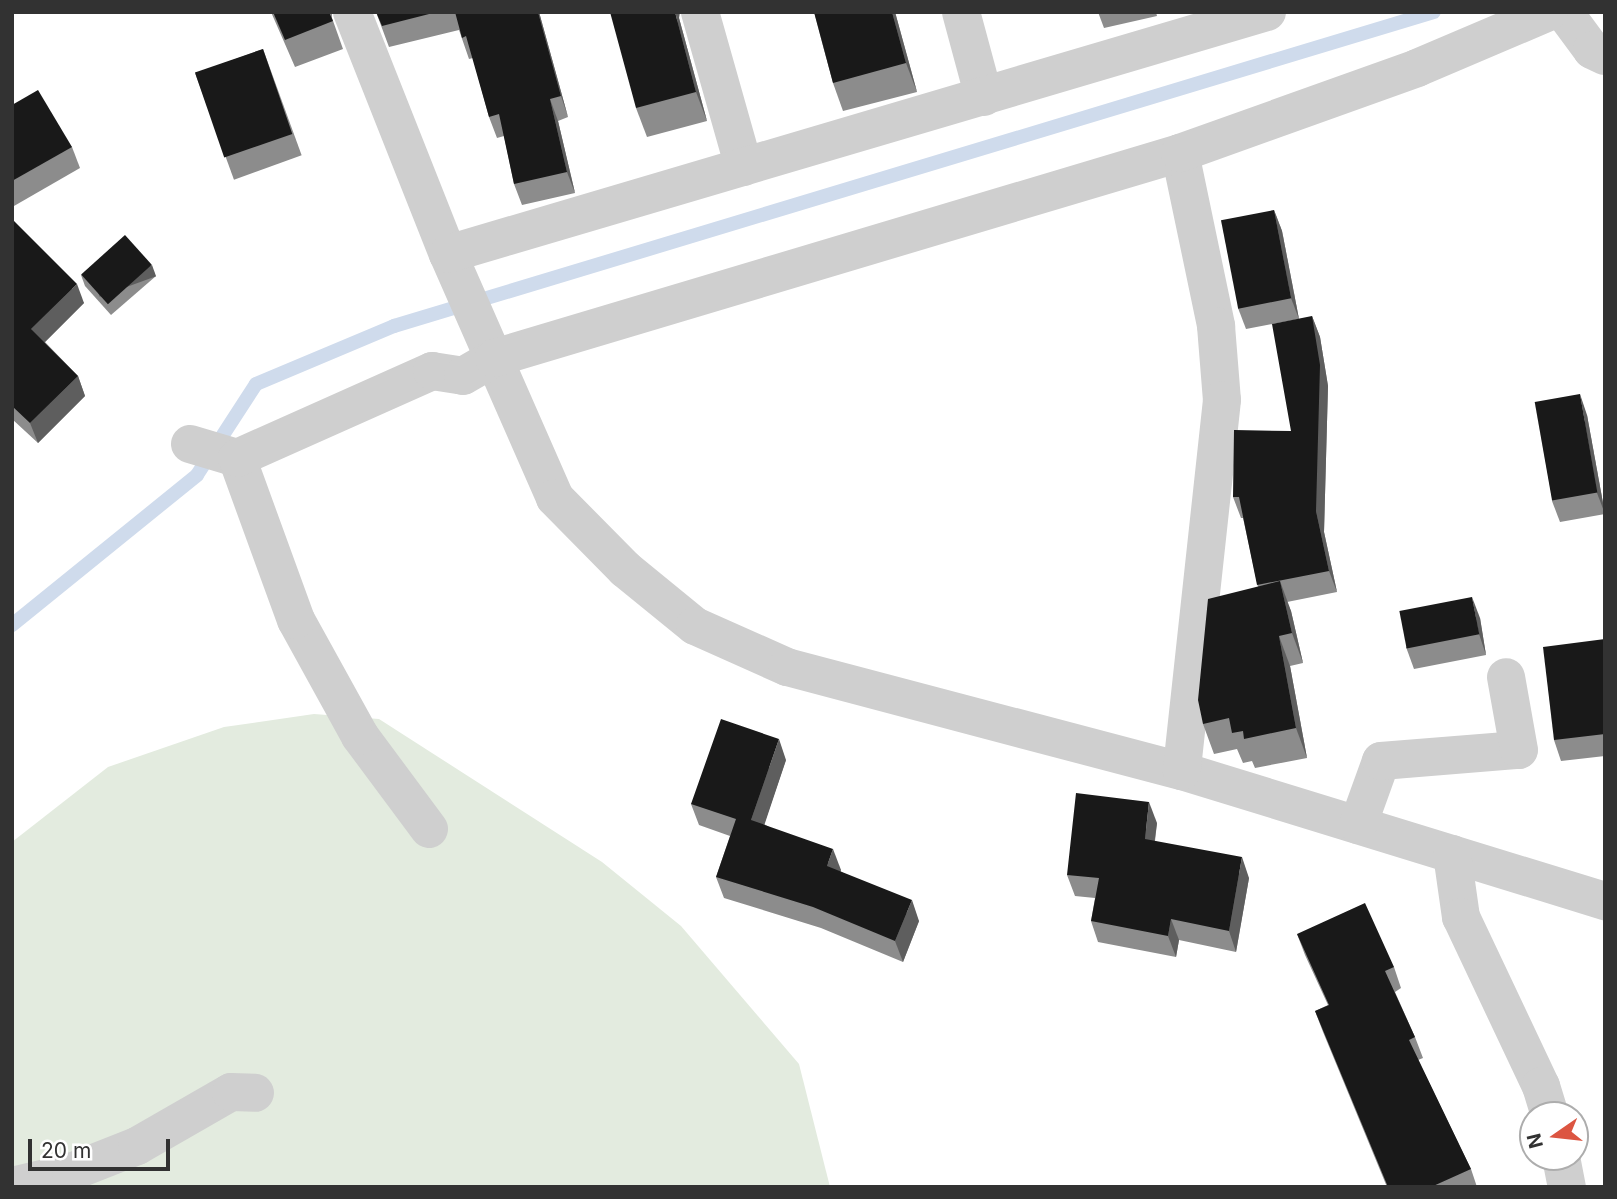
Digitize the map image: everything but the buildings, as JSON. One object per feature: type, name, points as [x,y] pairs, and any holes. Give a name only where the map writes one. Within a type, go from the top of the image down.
[{"type":"street","points":[[352,12],[448,254],[555,498],[625,569],[695,626],[787,667],[1182,771],[1605,901]]},
{"type":"street","points":[[701,12],[744,167]]},
{"type":"street","points":[[961,12],[984,97]]},
{"type":"street","points":[[190,444],[237,458],[432,371],[463,376],[494,358],[1180,153],[1417,68],[1549,12]]},
{"type":"street","points":[[1564,12],[1592,50],[1605,56]]},
{"type":"street","points":[[448,254],[1257,14]]},
{"type":"street","points":[[1180,153],[1216,326],[1222,400],[1182,771]]},
{"type":"street","points":[[237,458],[296,620],[360,736],[429,829]]},
{"type":"street","points":[[1358,825],[1381,761],[1519,750],[1506,677]]},
{"type":"street","points":[[1452,854],[1461,917],[1546,1101]]},
{"type":"street","points":[[12,1186],[71,1172],[137,1146],[232,1092],[255,1093]]},
{"type":"shaded area","points":[[314,714],[379,719],[602,862],[681,926],[799,1064],[830,1187],[12,1187],[12,842],[108,767],[224,727]]},
{"type":"waterway","points":[[12,625],[197,475],[256,384],[394,326],[1434,12]]}]
